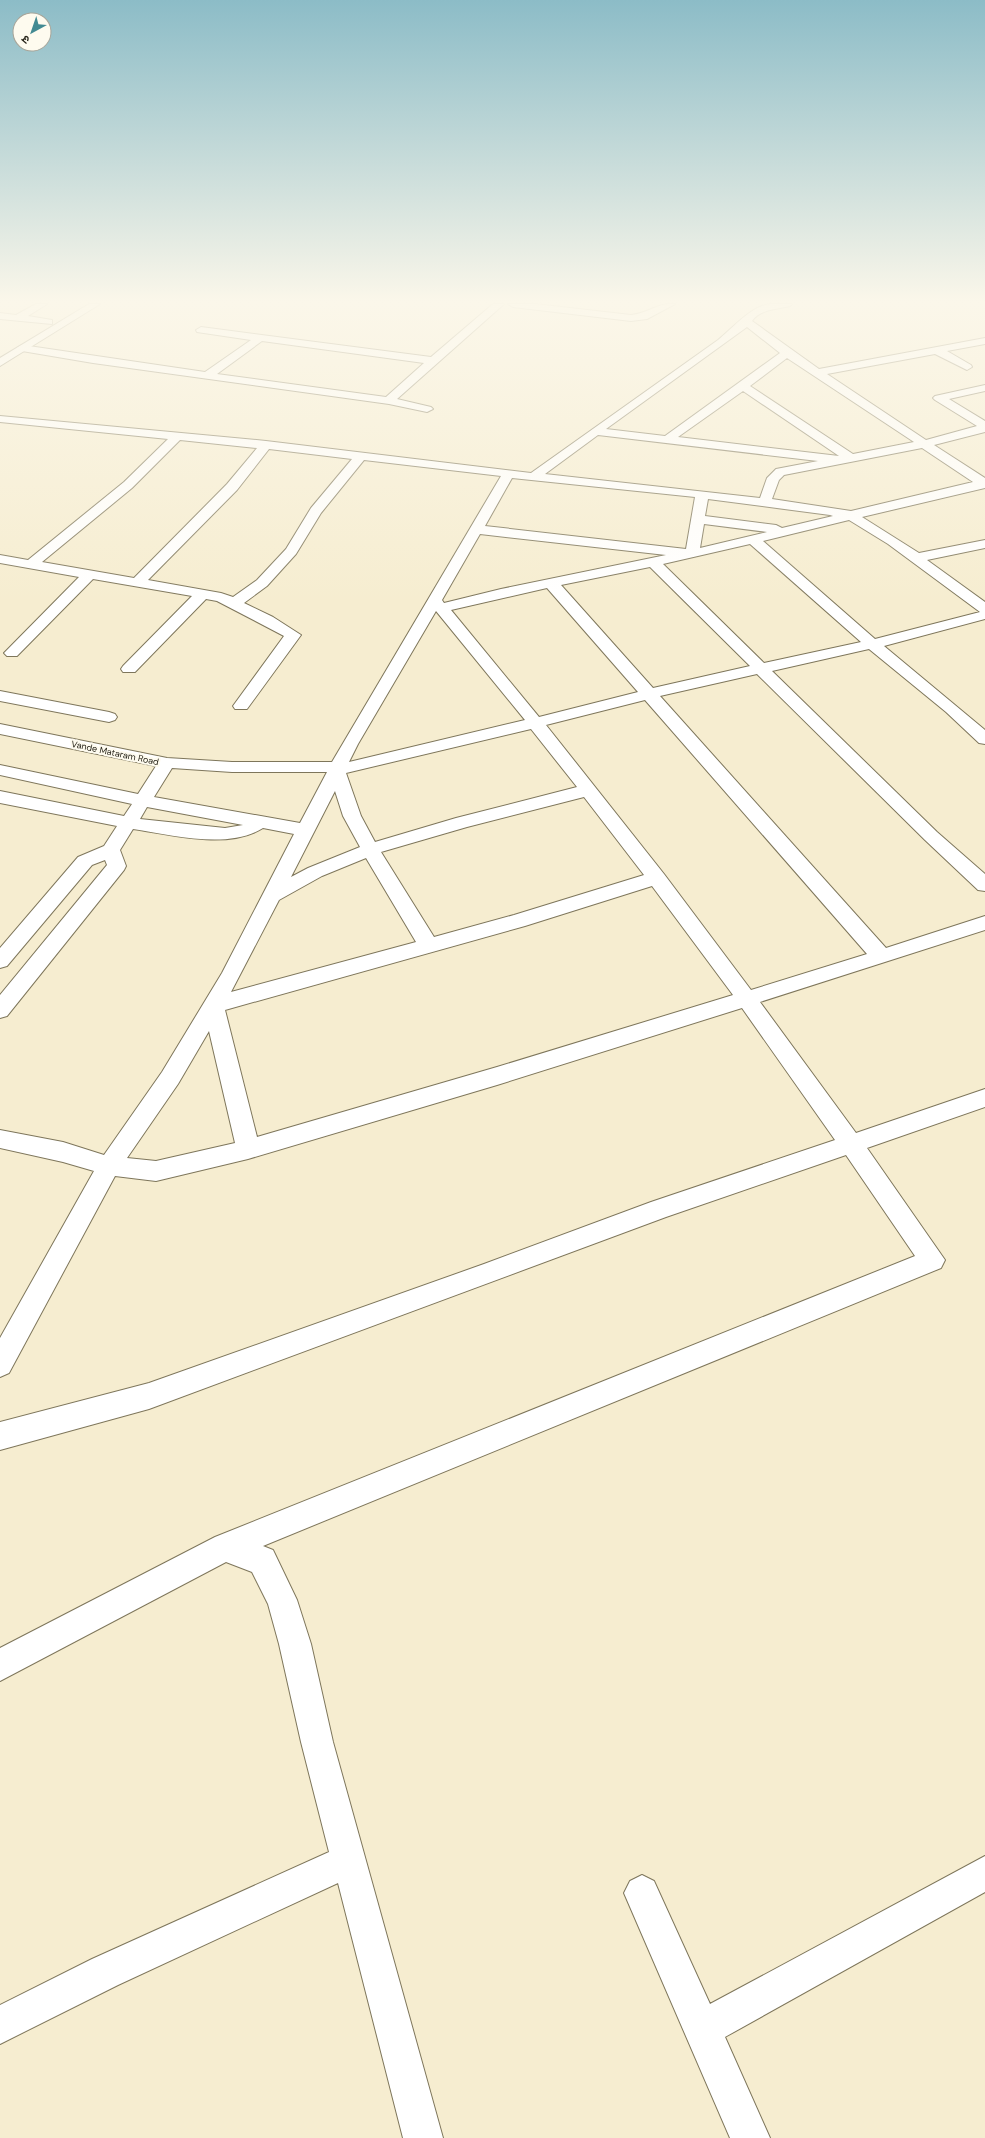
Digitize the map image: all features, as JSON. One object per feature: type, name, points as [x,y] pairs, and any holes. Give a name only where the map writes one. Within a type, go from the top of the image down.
[{"type":"main road","points":[[399,404],[427,409]]},
{"type":"main road","points":[[533,477],[635,404]]},
{"type":"main road","points":[[668,439],[718,404]]},
{"type":"main road","points":[[768,404],[846,459]]},
{"type":"main road","points":[[863,404],[984,483]]},
{"type":"main road","points":[[948,404],[985,427]]},
{"type":"main road","points":[[0,419],[266,445],[533,477],[702,494],[850,515],[916,558],[985,609]]},
{"type":"main road","points":[[765,502],[773,478],[780,472],[924,444],[985,427]]},
{"type":"main road","points":[[595,432],[846,459]]},
{"type":"main road","points":[[30,565],[128,485],[177,436]]},
{"type":"main road","points":[[138,582],[232,487],[266,445]]},
{"type":"main road","points":[[234,603],[262,583],[290,551],[316,511],[361,456]]},
{"type":"main road","points":[[0,1364],[109,1166],[170,1078],[213,1005],[272,896],[304,830],[337,768],[438,604],[476,529],[509,474]]},
{"type":"main road","points":[[438,604],[551,583],[692,554],[792,531],[850,515],[984,483]]},
{"type":"main road","points":[[692,554],[702,494]]},
{"type":"main road","points":[[698,519],[792,531]]},
{"type":"main road","points":[[476,529],[692,554]]},
{"type":"main road","points":[[753,539],[871,644],[952,709],[985,739]]},
{"type":"main road","points":[[916,558],[985,544]]},
{"type":"main road","points":[[0,559],[221,597],[268,620],[293,635],[241,706]]},
{"type":"main road","points":[[652,562],[931,836],[985,886]]},
{"type":"main road","points":[[12,653],[90,574]]},
{"type":"main road","points":[[551,583],[649,695],[688,735],[882,957]]},
{"type":"main road","points":[[129,669],[203,594]]},
{"type":"main road","points":[[0,1665],[225,1547],[932,1260],[852,1145],[682,909],[470,641],[438,604]]},
{"type":"main road","name":"Vande Mataram Road","points":[[0,729],[167,764],[337,768],[535,723],[985,616]]},
{"type":"main road","points":[[0,696],[109,717]]},
{"type":"main road","points":[[0,961],[85,861],[111,850],[167,764]]},
{"type":"main road","points":[[337,768],[352,816],[370,849],[429,946]]},
{"type":"main road","points":[[0,770],[143,801],[304,830]]},
{"type":"main road","points":[[272,896],[315,872],[370,849],[462,822],[589,790]]},
{"type":"main road","points":[[0,797],[128,823],[225,834],[246,831],[261,822]]},
{"type":"main road","points":[[0,1010],[117,866],[111,850]]},
{"type":"main road","points":[[213,1005],[518,922],[657,878]]},
{"type":"main road","points":[[0,1139],[63,1152],[109,1166],[156,1171],[248,1149],[746,999],[985,923]]},
{"type":"main road","points":[[213,1005],[248,1149]]},
{"type":"main road","points":[[0,1436],[149,1396],[484,1275],[660,1209],[852,1145],[985,1098]]},
{"type":"main road","points":[[225,1547],[262,1562],[282,1600],[295,1644],[317,1742],[350,1860],[423,2138]]},
{"type":"main road","points":[[0,2025],[105,1972],[350,1860]]},
{"type":"main road","points":[[702,2029],[985,1873]]},
{"type":"main road","points":[[642,1893],[750,2138]]}]
